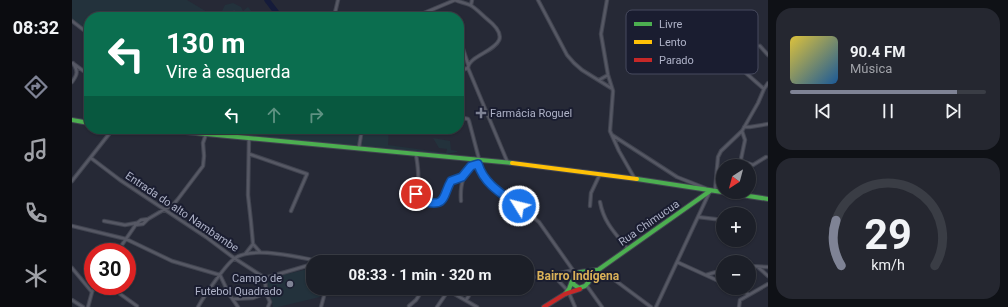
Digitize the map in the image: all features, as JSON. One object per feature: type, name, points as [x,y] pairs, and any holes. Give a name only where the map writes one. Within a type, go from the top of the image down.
[{"type":"main road","points":[[72,120],[84,122]]},
{"type":"main road","points":[[206,134],[359,147],[507,162],[768,199]]},
{"type":"main road","name":"Rua Chimucua","points":[[587,284],[597,271],[713,191]]},
{"type":"main road","name":"Rua Chimucua","points":[[574,272],[597,271]]},
{"type":"main road","points":[[567,292],[574,272]]},
{"type":"main road","points":[[544,307],[567,292],[582,288],[587,284],[587,275],[583,272]]},
{"type":"main road","points":[[572,281],[574,286],[582,288]]},
{"type":"street","points":[[335,12],[338,0]]},
{"type":"street","points":[[426,12],[455,0],[471,5],[498,28],[500,38],[496,43],[468,64]]},
{"type":"street","points":[[471,5],[472,0]]},
{"type":"street","points":[[538,0],[567,55],[582,70],[612,88]]},
{"type":"street","points":[[608,0],[601,34],[608,75],[613,91],[610,118],[612,135],[619,151],[635,179]]},
{"type":"street","points":[[72,21],[84,30]]},
{"type":"street","points":[[760,46],[768,55]]},
{"type":"street","points":[[464,52],[468,68],[507,162]]},
{"type":"street","points":[[72,63],[84,72]]},
{"type":"street","points":[[72,63],[77,70],[77,75],[72,82]]},
{"type":"street","points":[[464,69],[468,68]]},
{"type":"street","points":[[749,74],[764,89]]},
{"type":"street","points":[[599,80],[608,75]]},
{"type":"street","points":[[656,307],[698,218],[713,191],[718,156],[721,151],[742,131],[758,104],[768,83]]},
{"type":"street","points":[[464,119],[468,119],[469,121],[481,174],[488,182],[539,222],[574,272],[534,277]]},
{"type":"street","points":[[744,127],[750,128],[768,124]]},
{"type":"street","points":[[742,131],[745,140],[741,159],[742,161],[753,165],[766,157]]},
{"type":"street","points":[[72,181],[109,134]]},
{"type":"street","points":[[123,243],[136,224],[141,220],[148,219],[172,206],[203,166],[203,143],[206,134]]},
{"type":"street","points":[[359,147],[361,134]]},
{"type":"street","points":[[612,135],[677,177],[713,191]]},
{"type":"street","points":[[246,254],[253,244],[252,222],[248,195],[249,138]]},
{"type":"street","points":[[416,153],[418,177],[416,194],[417,198],[420,200],[436,204],[440,202],[445,197],[451,181],[462,177]]},
{"type":"street","points":[[248,154],[307,174],[291,211]]},
{"type":"street","name":"Entrada do alto Nambambe","points":[[91,158],[120,180],[212,240],[234,258],[265,278]]},
{"type":"street","points":[[461,201],[460,190],[462,177],[477,160]]},
{"type":"street","points":[[590,206],[591,193],[600,174]]},
{"type":"street","points":[[600,202],[602,213],[606,222],[628,249]]},
{"type":"street","points":[[171,213],[172,206]]},
{"type":"street","points":[[698,218],[716,219]]},
{"type":"street","points":[[104,221],[125,226],[145,224],[148,219]]},
{"type":"street","points":[[72,226],[126,239],[172,261],[220,275],[233,299],[234,306],[238,307]]},
{"type":"street","points":[[253,244],[261,252]]},
{"type":"street","points":[[198,307],[202,299],[234,258],[246,254],[261,252],[306,260]]},
{"type":"street","points":[[677,262],[716,280]]},
{"type":"street","points":[[268,307],[270,302],[266,293],[265,278],[306,266]]},
{"type":"street","points":[[758,267],[768,267]]},
{"type":"street","points":[[758,267],[768,276]]},
{"type":"street","points":[[72,268],[84,282]]},
{"type":"street","points":[[597,271],[610,276],[647,306],[652,307]]},
{"type":"street","points":[[706,275],[716,272]]},
{"type":"street","points":[[552,274],[567,292],[575,307]]},
{"type":"street","points":[[587,284],[602,307]]},
{"type":"street","points":[[756,291],[768,284]]},
{"type":"street","points":[[233,299],[253,298],[266,293]]},
{"type":"street","points":[[88,307],[91,295]]},
{"type":"street","points":[[122,295],[137,306]]},
{"type":"street","points":[[321,307],[324,295]]},
{"type":"street","points":[[409,306],[419,295]]},
{"type":"street","points":[[437,307],[445,295]]},
{"type":"street","points":[[456,295],[477,307]]},
{"type":"street","points":[[466,300],[469,295]]},
{"type":"street","points":[[739,307],[740,300],[747,295]]},
{"type":"street","points":[[202,299],[202,307]]},
{"type":"street","points":[[72,300],[82,307]]},
{"type":"shaded area","points":[[72,0],[187,0],[207,12],[84,12],[84,30],[72,21]]},
{"type":"shaded area","points":[[233,3],[241,7],[243,11],[248,7],[252,12],[222,12],[225,5]]},
{"type":"shaded area","points":[[389,134],[388,145],[446,153],[447,149],[439,148],[433,138],[450,141],[451,150],[457,152],[446,154],[244,135]]},
{"type":"shaded area","name":"Campo de Futebol Quadrado","points":[[306,269],[306,295],[319,295],[320,297],[273,307],[266,279]]},
{"type":"waterway","points":[[267,0],[276,12]]},
{"type":"traffic: fast","points":[[72,120],[84,122]]},
{"type":"traffic: fast","points":[[207,134],[512,163]]},
{"type":"traffic: fast","points":[[637,179],[768,199]]},
{"type":"traffic: fast","points":[[588,283],[598,270],[710,191]]},
{"type":"traffic: fast","points":[[583,272],[588,279],[588,282],[585,286],[579,288],[573,284],[574,275],[580,272],[597,270]]},
{"type":"traffic: fast","points":[[565,294],[572,281]]},
{"type":"traffic: slow","points":[[512,163],[637,179]]},
{"type":"traffic: jam","points":[[544,307],[565,294],[580,289]]},
{"type":"place","name":"Farmácia Roguel","points":[[481,113]]},
{"type":"place","name":"Campo de Futebol Quadrado","points":[[290,284]]},
{"type":"district","name":"Bairro Indígena","points":[[578,276]]},
{"type":"route","points":[[416,194],[417,198],[420,200],[436,204],[445,197],[448,185],[451,181],[462,177],[471,166],[478,164],[481,174],[488,182],[519,206]]}]
